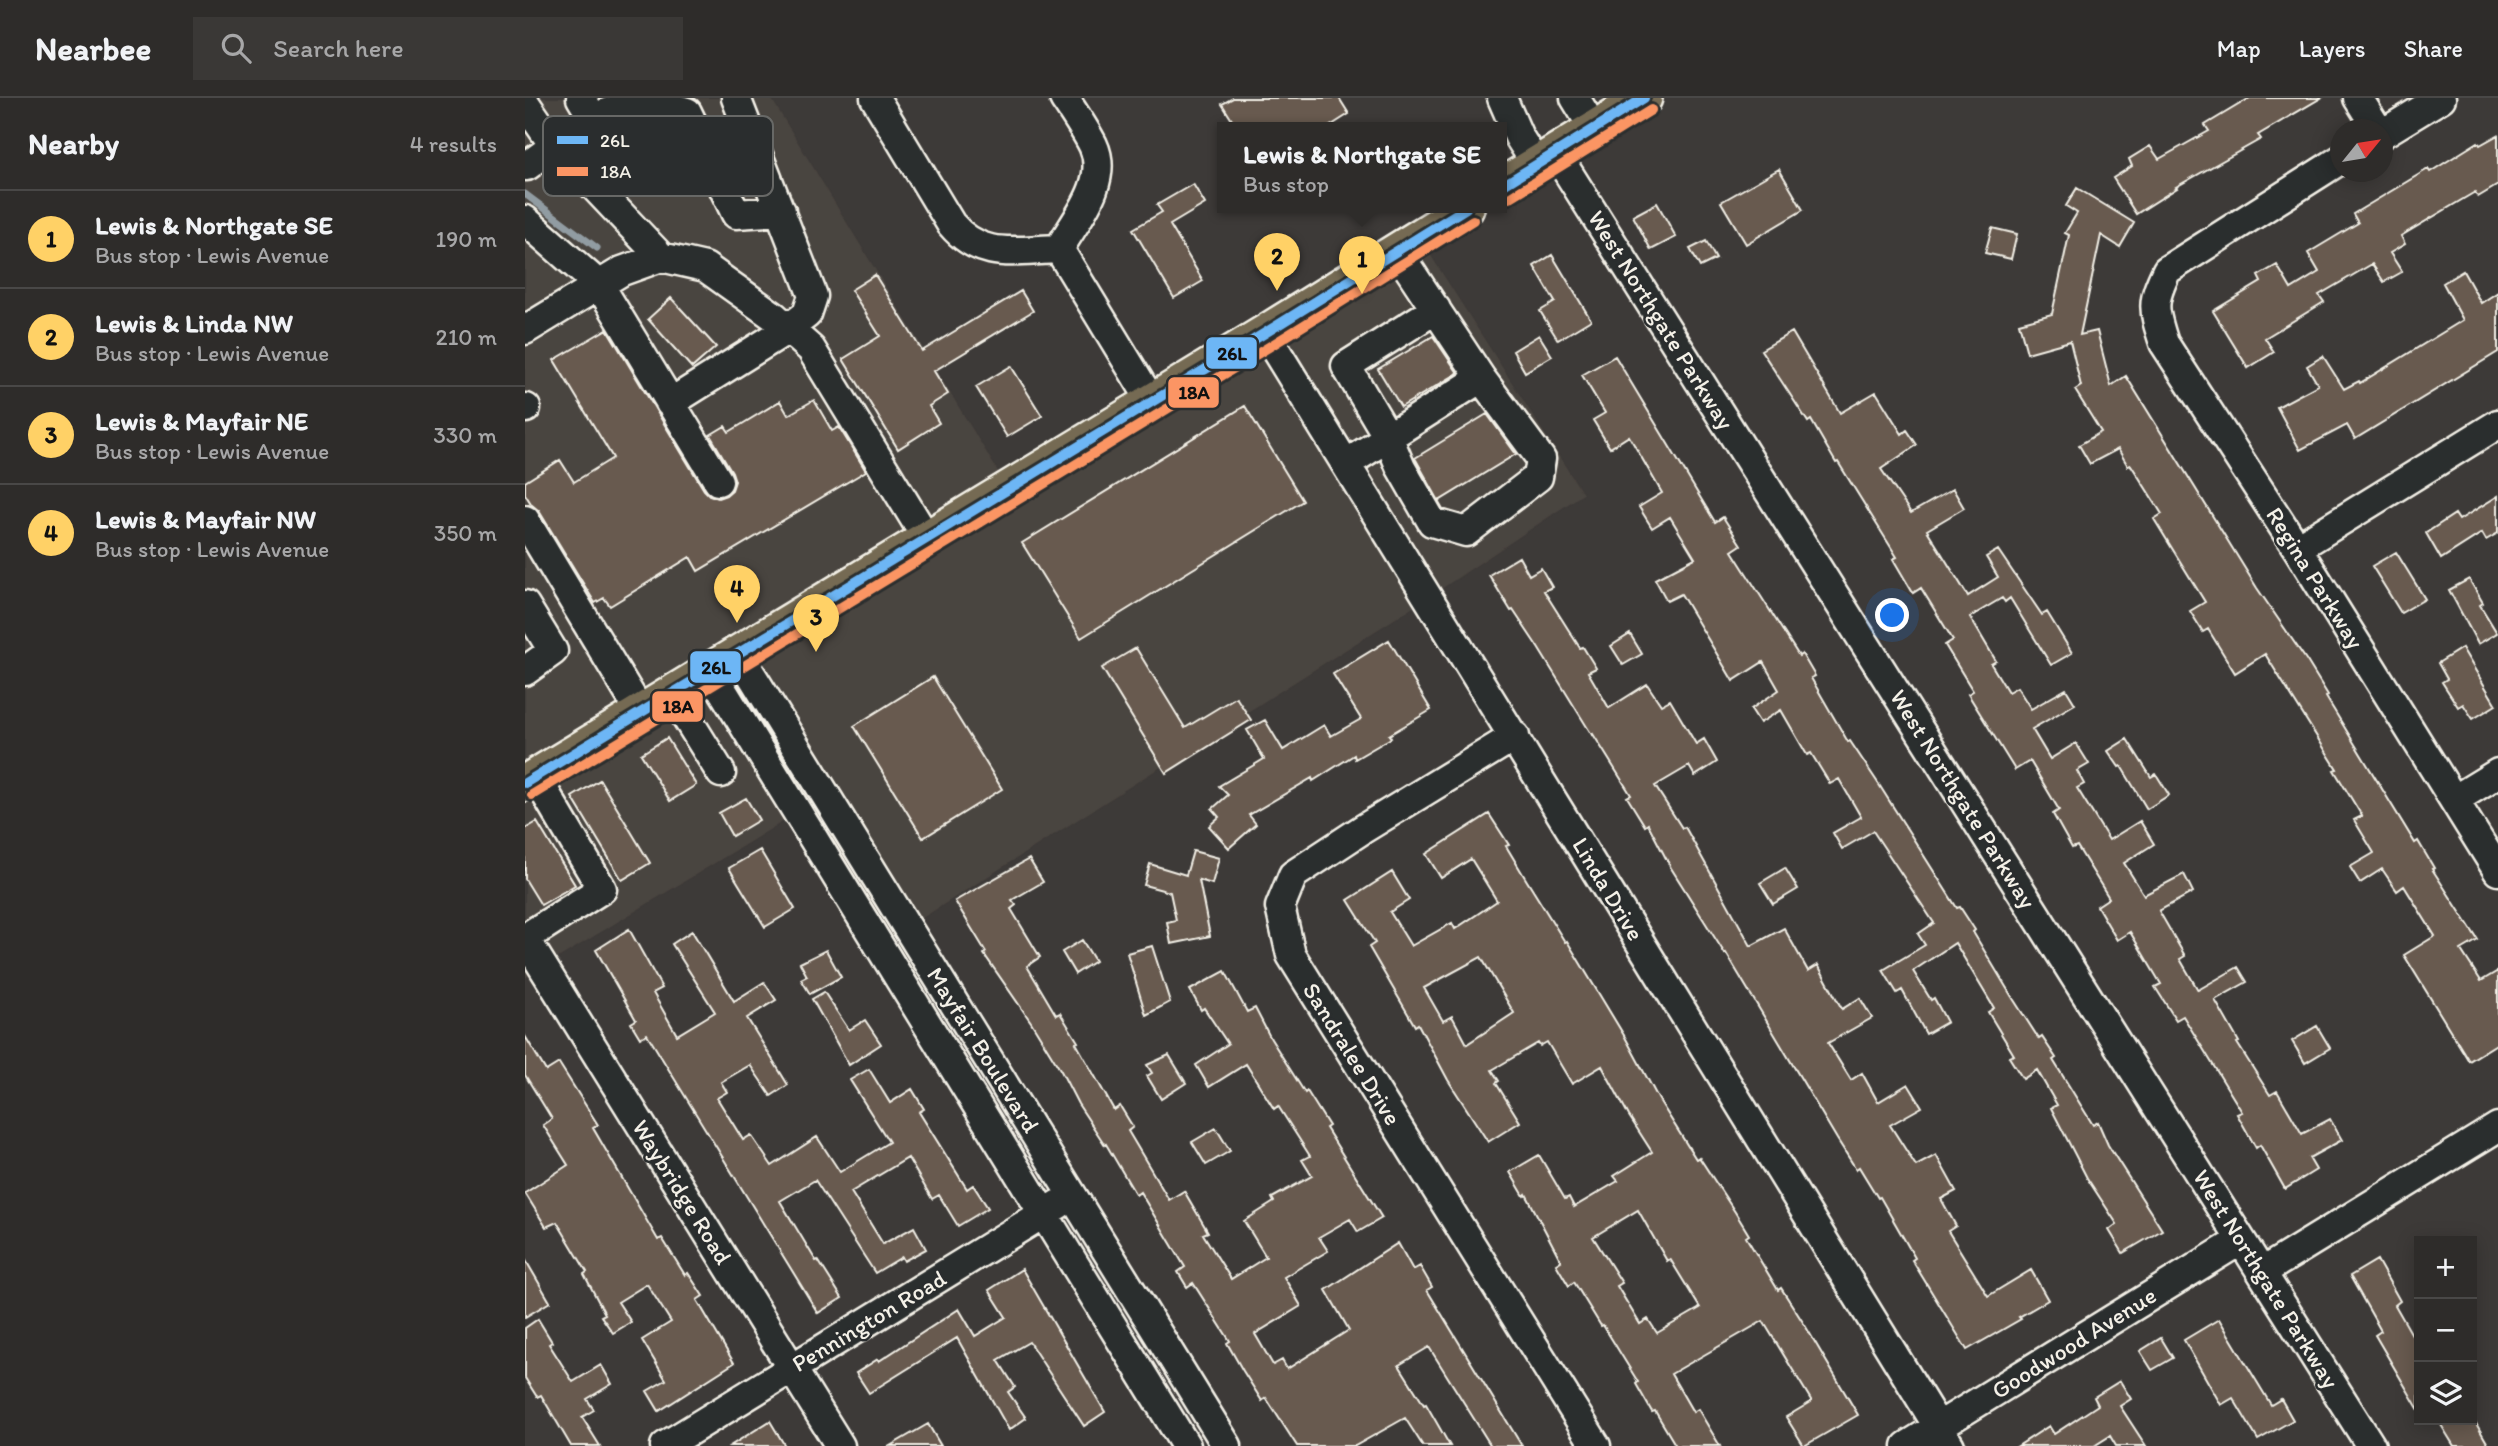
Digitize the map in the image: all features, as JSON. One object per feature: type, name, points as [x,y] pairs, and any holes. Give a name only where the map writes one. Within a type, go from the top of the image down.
[{"type":"main road","points":[[1507,183],[1644,98]]},
{"type":"main road","points":[[530,780],[1458,213]]},
{"type":"street","points":[[736,98],[743,116]]},
{"type":"street","points":[[875,98],[951,225],[963,238],[978,247],[996,251],[1059,249]]},
{"type":"street","points":[[1059,249],[1093,190],[1098,167],[1093,145],[1064,98]]},
{"type":"street","name":"West Northgate Parkway","points":[[1502,98],[1519,137],[1546,158],[2371,1446]]},
{"type":"street","points":[[1575,98],[1594,129]]},
{"type":"street","points":[[2358,98],[2371,119]]},
{"type":"street","points":[[2393,127],[2441,98]]},
{"type":"street","points":[[587,108],[631,101],[683,105]]},
{"type":"street","points":[[525,103],[543,128]]},
{"type":"street","points":[[525,164],[527,166],[543,154]]},
{"type":"street","name":"Regina Parkway","points":[[2330,166],[2167,270],[2155,294],[2156,317],[2164,343],[2297,548],[2498,871]]},
{"type":"street","points":[[670,402],[788,329],[807,314],[813,296],[773,191]]},
{"type":"street","points":[[603,196],[661,257]]},
{"type":"street","points":[[727,196],[736,214],[781,211]]},
{"type":"street","points":[[525,220],[600,286],[718,481]]},
{"type":"street","points":[[1059,249],[1152,402]]},
{"type":"street","points":[[1397,251],[1436,309],[1481,379],[1541,459],[1538,477],[1465,532],[1432,522],[1401,468],[1388,437],[1346,366],[1436,309]]},
{"type":"street","points":[[525,330],[622,271],[661,257],[705,267],[811,349],[927,539]]},
{"type":"street","name":"Linda Drive","points":[[1265,333],[1944,1437]]},
{"type":"street","points":[[1346,464],[1481,379]]},
{"type":"street","points":[[2297,548],[2498,424]]},
{"type":"street","points":[[525,520],[641,712]]},
{"type":"street","points":[[525,604],[553,651],[526,667]]},
{"type":"street","name":"Mayfair Boulevard","points":[[724,662],[1073,1196],[1227,1446]]},
{"type":"street","name":"Mayfair Boulevard","points":[[724,662],[1044,1214],[1186,1446]]},
{"type":"street","points":[[672,694],[721,773]]},
{"type":"street","name":"Sandralee Drive","points":[[1515,736],[1293,875],[1280,907],[1291,955],[1596,1446]]},
{"type":"street","points":[[2454,800],[2498,773]]},
{"type":"street","points":[[525,938],[602,889],[530,780]]},
{"type":"street","name":"Waybridge Road","points":[[525,938],[839,1446]]},
{"type":"street","points":[[2262,1272],[2498,1127]]},
{"type":"street","name":"Pennington Road","points":[[665,1446],[1073,1196]]},
{"type":"street","name":"Goodwood Avenue","points":[[1907,1446],[1944,1437],[2241,1240]]},
{"type":"shaded area","points":[[525,98],[771,98],[1008,488],[1419,237],[1583,494],[1429,597],[878,946],[797,813],[525,978]]},
{"type":"building","points":[[1233,98],[1339,98],[1349,114],[1336,122],[1233,122],[1222,104]]},
{"type":"building","points":[[2250,98],[2321,98],[2258,135],[2261,139],[2176,187],[2136,214],[2113,178],[2132,166],[2129,159],[2150,146],[2159,159],[2209,131],[2205,125]]},
{"type":"building","points":[[2498,135],[2498,185],[2478,197],[2475,192],[2401,236],[2405,244],[2390,253],[2402,272],[2384,282],[2372,264],[2319,295],[2324,302],[2265,338],[2274,352],[2248,368],[2213,311],[2261,282],[2258,276],[2277,265],[2291,289],[2319,272],[2308,253],[2358,223],[2353,214],[2428,169],[2430,172],[2478,142],[2480,145]]},
{"type":"building","points":[[1779,169],[1803,210],[1746,244],[1721,202]]},
{"type":"building","points":[[1193,184],[1205,204],[1170,225],[1203,281],[1174,298],[1133,229],[1162,212],[1157,205]]},
{"type":"building","points":[[2077,188],[2134,223],[2120,247],[2101,235],[2080,335],[2097,331],[2111,386],[2126,376],[2257,588],[2307,661],[2415,843],[2418,841],[2434,868],[2432,869],[2478,940],[2461,950],[2481,981],[2498,971],[2498,1043],[2469,1061],[2404,955],[2435,936],[2404,886],[2397,891],[2382,869],[2360,883],[2350,867],[2374,853],[2354,820],[2362,816],[2334,770],[2337,769],[2265,654],[2235,673],[2208,629],[2203,632],[2190,611],[2205,602],[2154,519],[2162,514],[2131,465],[2128,466],[2118,449],[2090,464],[2079,445],[2101,432],[2075,390],[2081,386],[2070,341],[2027,353],[2019,323],[2052,314],[2069,235],[2065,233],[2077,213],[2066,206]]},
{"type":"building","points":[[1657,203],[1676,237],[1651,250],[1633,216]]},
{"type":"building","points":[[1992,228],[2017,234],[2011,259],[1985,253]]},
{"type":"building","points":[[1706,241],[1716,259],[1700,267],[1690,249]]},
{"type":"building","points":[[1552,255],[1591,320],[1558,340],[1540,311],[1555,302],[1534,266]]},
{"type":"building","points":[[2463,271],[2481,303],[2498,292],[2498,352],[2355,439],[2347,425],[2300,450],[2277,407],[2318,385],[2307,366],[2323,356],[2344,389],[2359,381],[2360,383],[2463,320],[2443,283]]},
{"type":"building","points":[[875,275],[922,351],[1021,291],[1033,311],[934,371],[948,394],[929,406],[939,423],[898,449],[843,359],[880,336],[851,290]]},
{"type":"building","points":[[671,298],[716,347],[692,368],[648,319]]},
{"type":"building","points":[[607,329],[709,495],[718,498],[726,495],[732,490],[735,481],[710,435],[725,426],[729,432],[780,401],[788,415],[814,400],[832,431],[839,427],[866,471],[698,571],[690,557],[610,606],[604,598],[595,603],[539,511],[525,494],[525,482],[560,460],[574,482],[613,458],[554,360]]},
{"type":"building","points":[[1792,332],[1840,413],[1876,392],[1902,434],[1907,430],[1917,445],[1881,469],[1911,513],[1953,489],[1964,508],[1927,530],[1968,596],[1998,577],[1986,557],[1998,550],[2042,615],[2047,612],[2072,653],[2051,665],[2010,598],[2005,602],[2002,598],[1970,617],[1996,661],[1991,664],[2008,692],[2017,687],[2031,709],[2066,689],[2075,704],[2032,729],[2050,759],[2076,743],[2089,764],[2077,771],[2084,784],[2077,788],[2109,840],[2140,821],[2154,844],[2124,863],[2144,895],[2184,874],[2193,892],[2159,911],[2185,956],[2180,959],[2198,990],[2238,967],[2247,982],[2215,1000],[2239,1042],[2237,1043],[2270,1095],[2277,1091],[2302,1134],[2330,1119],[2342,1140],[2309,1158],[2316,1170],[2285,1189],[2260,1145],[2256,1148],[2237,1114],[2242,1112],[2183,1016],[2176,1020],[2155,987],[2161,984],[2130,932],[2117,940],[2097,906],[2109,898],[2077,846],[2072,848],[2053,814],[2059,810],[2030,761],[2015,770],[1968,694],[1973,691],[1945,645],[1953,640],[1921,588],[1913,593],[1893,559],[1897,557],[1838,462],[1836,463],[1811,420],[1808,422],[1761,350]]},
{"type":"building","points":[[1539,335],[1552,356],[1525,372],[1513,351]]},
{"type":"building","points":[[1433,336],[1458,373],[1401,407],[1378,369]]},
{"type":"building","points":[[1615,356],[1715,522],[1723,517],[1741,545],[1732,551],[1799,656],[1802,654],[1815,676],[1811,678],[1848,742],[1850,741],[1878,783],[1957,908],[1960,907],[1975,930],[1973,932],[2012,997],[2039,1039],[2042,1037],[2056,1058],[2053,1060],[2093,1125],[2098,1122],[2108,1145],[2162,1230],[2123,1253],[2109,1230],[2117,1224],[2087,1178],[2051,1108],[2057,1105],[2037,1070],[2023,1079],[2009,1057],[2014,1055],[1988,1012],[1994,1008],[1955,943],[1913,971],[1931,1000],[1934,998],[1947,1022],[1926,1034],[1902,990],[1897,993],[1883,970],[1925,945],[1918,934],[1934,923],[1873,831],[1842,849],[1833,833],[1861,817],[1839,779],[1830,784],[1811,753],[1807,755],[1781,710],[1760,723],[1751,709],[1779,690],[1763,662],[1733,681],[1681,594],[1667,601],[1655,579],[1695,558],[1670,517],[1652,528],[1639,507],[1662,493],[1629,436],[1610,448],[1593,420],[1605,413],[1582,375]]},
{"type":"building","points":[[1011,366],[1042,416],[1007,437],[976,387]]},
{"type":"building","points":[[1245,406],[1303,501],[1081,638],[1022,543]]},
{"type":"building","points":[[1487,414],[1516,454],[1439,501],[1415,458]]},
{"type":"building","points":[[2498,496],[2498,533],[2486,540],[2482,533],[2441,559],[2426,533],[2455,514],[2459,520]]},
{"type":"building","points":[[2396,552],[2425,599],[2401,613],[2372,566]]},
{"type":"building","points":[[1519,557],[1529,575],[1541,568],[1552,587],[1544,591],[1596,668],[1588,672],[1609,708],[1647,684],[1661,705],[1670,700],[1696,744],[1704,739],[1717,762],[1695,776],[1689,766],[1655,786],[1682,828],[1685,827],[1751,946],[1784,928],[1808,971],[1818,965],[1842,1009],[1860,998],[1872,1018],[1828,1043],[1851,1080],[1862,1073],[1878,1102],[1908,1084],[1922,1107],[1890,1125],[1916,1166],[1936,1155],[1956,1191],[1941,1199],[1956,1226],[1948,1231],[1988,1296],[2031,1270],[2048,1300],[2019,1317],[2021,1319],[1967,1350],[1912,1260],[1915,1258],[1880,1197],[1878,1198],[1859,1167],[1856,1169],[1837,1139],[1726,953],[1671,868],[1648,824],[1645,826],[1627,797],[1631,795],[1489,575]]},
{"type":"building","points":[[2469,579],[2483,603],[2480,605],[2497,633],[2478,644],[2449,590]]},
{"type":"building","points":[[1630,634],[1642,654],[1623,665],[1611,646]]},
{"type":"building","points":[[1389,640],[1431,710],[1355,759],[1354,755],[1313,781],[1312,778],[1249,815],[1256,824],[1229,848],[1209,826],[1219,817],[1212,809],[1228,795],[1219,786],[1264,759],[1247,730],[1265,720],[1283,750],[1324,725],[1331,736],[1361,719],[1333,674]]},
{"type":"building","points":[[1136,648],[1185,728],[1236,697],[1251,720],[1166,773],[1102,668]]},
{"type":"building","points":[[2462,648],[2496,705],[2473,719],[2463,704],[2458,707],[2442,682],[2447,679],[2438,663]]},
{"type":"building","points":[[933,677],[1002,789],[923,838],[854,726]]},
{"type":"building","points":[[667,738],[696,785],[670,801],[641,754]]},
{"type":"building","points":[[2127,739],[2151,777],[2156,774],[2169,795],[2147,809],[2121,766],[2119,767],[2108,751]]},
{"type":"building","points":[[600,780],[650,863],[622,880],[572,797]]},
{"type":"building","points":[[746,798],[759,820],[732,836],[719,813]]},
{"type":"building","points":[[1489,814],[1509,845],[1506,846],[1527,881],[1625,1037],[1659,1100],[1696,1159],[1699,1157],[1735,1212],[1749,1235],[1746,1237],[1778,1290],[1781,1288],[1806,1327],[1858,1415],[1804,1446],[1786,1417],[1811,1400],[1763,1321],[1671,1374],[1693,1412],[1698,1409],[1720,1446],[1676,1446],[1655,1411],[1652,1412],[1636,1384],[1638,1382],[1603,1325],[1601,1326],[1574,1282],[1569,1286],[1556,1264],[1561,1261],[1526,1194],[1524,1196],[1510,1172],[1539,1155],[1565,1199],[1569,1197],[1574,1207],[1618,1181],[1614,1176],[1652,1152],[1602,1066],[1572,1084],[1547,1042],[1540,1046],[1538,1043],[1492,1070],[1499,1081],[1496,1083],[1520,1122],[1488,1142],[1369,947],[1375,943],[1348,900],[1392,872],[1409,900],[1390,912],[1411,946],[1452,923],[1455,929],[1497,901],[1471,859],[1441,878],[1426,854]],"holes":[[[1481,957],[1514,1013],[1467,1044],[1452,1016],[1443,1021],[1424,988]],[[1638,1210],[1667,1261],[1670,1259],[1700,1308],[1657,1333],[1648,1319],[1640,1324],[1617,1286],[1622,1283],[1593,1237]]]},
{"type":"building","points":[[537,822],[575,885],[541,905],[525,879],[525,829]]},
{"type":"building","points":[[760,850],[795,909],[765,927],[729,868]]},
{"type":"building","points":[[1193,851],[1219,858],[1212,884],[1199,880],[1210,936],[1171,944],[1167,922],[1176,920],[1170,892],[1144,885],[1150,864],[1186,875]]},
{"type":"building","points":[[1029,859],[1043,882],[1012,900],[1016,905],[1011,909],[1040,957],[1027,966],[1056,1015],[1060,1013],[1078,1042],[1076,1043],[1114,1110],[1120,1106],[1133,1127],[1128,1131],[1169,1200],[1184,1191],[1208,1232],[1203,1234],[1231,1279],[1266,1257],[1244,1221],[1274,1202],[1272,1198],[1312,1176],[1302,1160],[1310,1156],[1278,1106],[1274,1109],[1246,1064],[1209,1087],[1196,1065],[1228,1044],[1204,1008],[1201,1010],[1190,990],[1225,971],[1247,1012],[1255,1008],[1271,1039],[1329,1126],[1326,1128],[1382,1218],[1358,1232],[1350,1219],[1319,1237],[1328,1251],[1284,1277],[1301,1306],[1255,1334],[1273,1365],[1282,1360],[1287,1369],[1349,1330],[1326,1290],[1398,1243],[1413,1270],[1420,1266],[1432,1287],[1427,1290],[1522,1446],[1491,1446],[1429,1347],[1399,1365],[1450,1446],[1423,1446],[1405,1418],[1355,1446],[1297,1446],[1266,1398],[1262,1401],[1227,1343],[1230,1341],[1193,1283],[1187,1287],[1178,1272],[1185,1267],[1140,1192],[1136,1195],[1106,1144],[1078,1104],[1031,1022],[984,954],[986,952],[955,901]]},
{"type":"building","points":[[1785,868],[1798,889],[1773,904],[1760,883]]},
{"type":"building","points":[[629,929],[662,988],[653,993],[677,1035],[715,1012],[672,944],[692,931],[734,1001],[764,982],[776,1000],[747,1018],[788,1085],[771,1096],[750,1065],[721,1082],[727,1092],[717,1098],[743,1140],[751,1135],[772,1166],[817,1137],[840,1172],[889,1142],[850,1080],[869,1069],[890,1103],[912,1089],[924,1109],[919,1112],[967,1189],[973,1185],[988,1208],[958,1226],[939,1195],[932,1199],[908,1158],[851,1192],[883,1244],[914,1227],[926,1249],[904,1261],[902,1257],[875,1273],[815,1180],[780,1201],[842,1298],[818,1313],[647,1034],[640,1038],[631,1023],[636,1020],[596,950]]},
{"type":"building","points":[[1082,940],[1095,961],[1075,974],[1062,952]]},
{"type":"building","points":[[1152,946],[1170,1002],[1146,1015],[1127,953]]},
{"type":"building","points":[[826,950],[841,977],[810,994],[801,979],[807,976],[800,963]]},
{"type":"building","points":[[824,992],[849,1030],[865,1020],[881,1044],[849,1065],[812,999]]},
{"type":"building","points":[[2317,1026],[2330,1048],[2305,1063],[2292,1041]]},
{"type":"building","points":[[525,1036],[546,1071],[559,1063],[598,1125],[593,1128],[658,1240],[662,1238],[685,1275],[688,1273],[703,1296],[697,1300],[734,1363],[659,1411],[647,1391],[666,1380],[642,1340],[671,1322],[647,1284],[618,1302],[631,1322],[613,1333],[601,1316],[605,1314],[584,1274],[587,1272],[557,1222],[546,1227],[525,1193],[568,1165],[543,1125],[552,1119],[525,1075]]},
{"type":"building","points":[[1169,1055],[1186,1083],[1161,1099],[1147,1076],[1152,1073],[1147,1065]]},
{"type":"building","points":[[1216,1128],[1230,1151],[1206,1165],[1192,1142]]},
{"type":"building","points":[[525,1259],[550,1302],[525,1317]]},
{"type":"building","points":[[2377,1260],[2400,1301],[2395,1305],[2414,1338],[2414,1401],[2375,1335],[2381,1331],[2350,1276]]},
{"type":"building","points":[[1022,1269],[1105,1412],[1084,1426],[1029,1342],[998,1360],[1015,1387],[1008,1392],[1026,1418],[1009,1430],[957,1338],[869,1393],[856,1373],[959,1309],[975,1336],[1006,1317],[989,1290]]},
{"type":"building","points":[[538,1319],[552,1342],[549,1344],[573,1382],[601,1365],[612,1384],[587,1399],[594,1410],[582,1417],[600,1446],[571,1446],[541,1395],[537,1397],[525,1378],[525,1328]]},
{"type":"building","points":[[2219,1319],[2271,1405],[2281,1399],[2293,1420],[2258,1440],[2233,1398],[2221,1405],[2184,1340]]},
{"type":"building","points":[[2161,1338],[2173,1358],[2152,1370],[2140,1351]]},
{"type":"building","points":[[2120,1381],[2131,1399],[2120,1406],[2146,1446],[2116,1446],[2110,1436],[2094,1446],[2018,1446],[2049,1426],[2054,1434],[2098,1405],[2094,1397]]},
{"type":"building","points":[[770,1421],[785,1446],[730,1446]]},
{"type":"building","points":[[928,1424],[941,1446],[890,1446]]},
{"type":"building","points":[[2441,1425],[2477,1425],[2489,1446],[2454,1446]]},
{"type":"waterway","points":[[525,194],[597,248]]},
{"type":"transit line","name":"26L","points":[[1507,183],[1644,98]]},
{"type":"transit line","name":"18A","points":[[1509,198],[1651,110]]},
{"type":"transit line","name":"26L","points":[[525,783],[1458,213]]},
{"type":"transit line","name":"18A","points":[[532,795],[1473,220]]},
{"type":"place","name":"Lewis & Linda NW","points":[[1277,291]]},
{"type":"place","name":"Lewis & Northgate SE","points":[[1362,294]]},
{"type":"place","name":"Lewis & Mayfair NW","points":[[737,623]]},
{"type":"place","name":"Lewis & Mayfair NE","points":[[816,652]]}]
